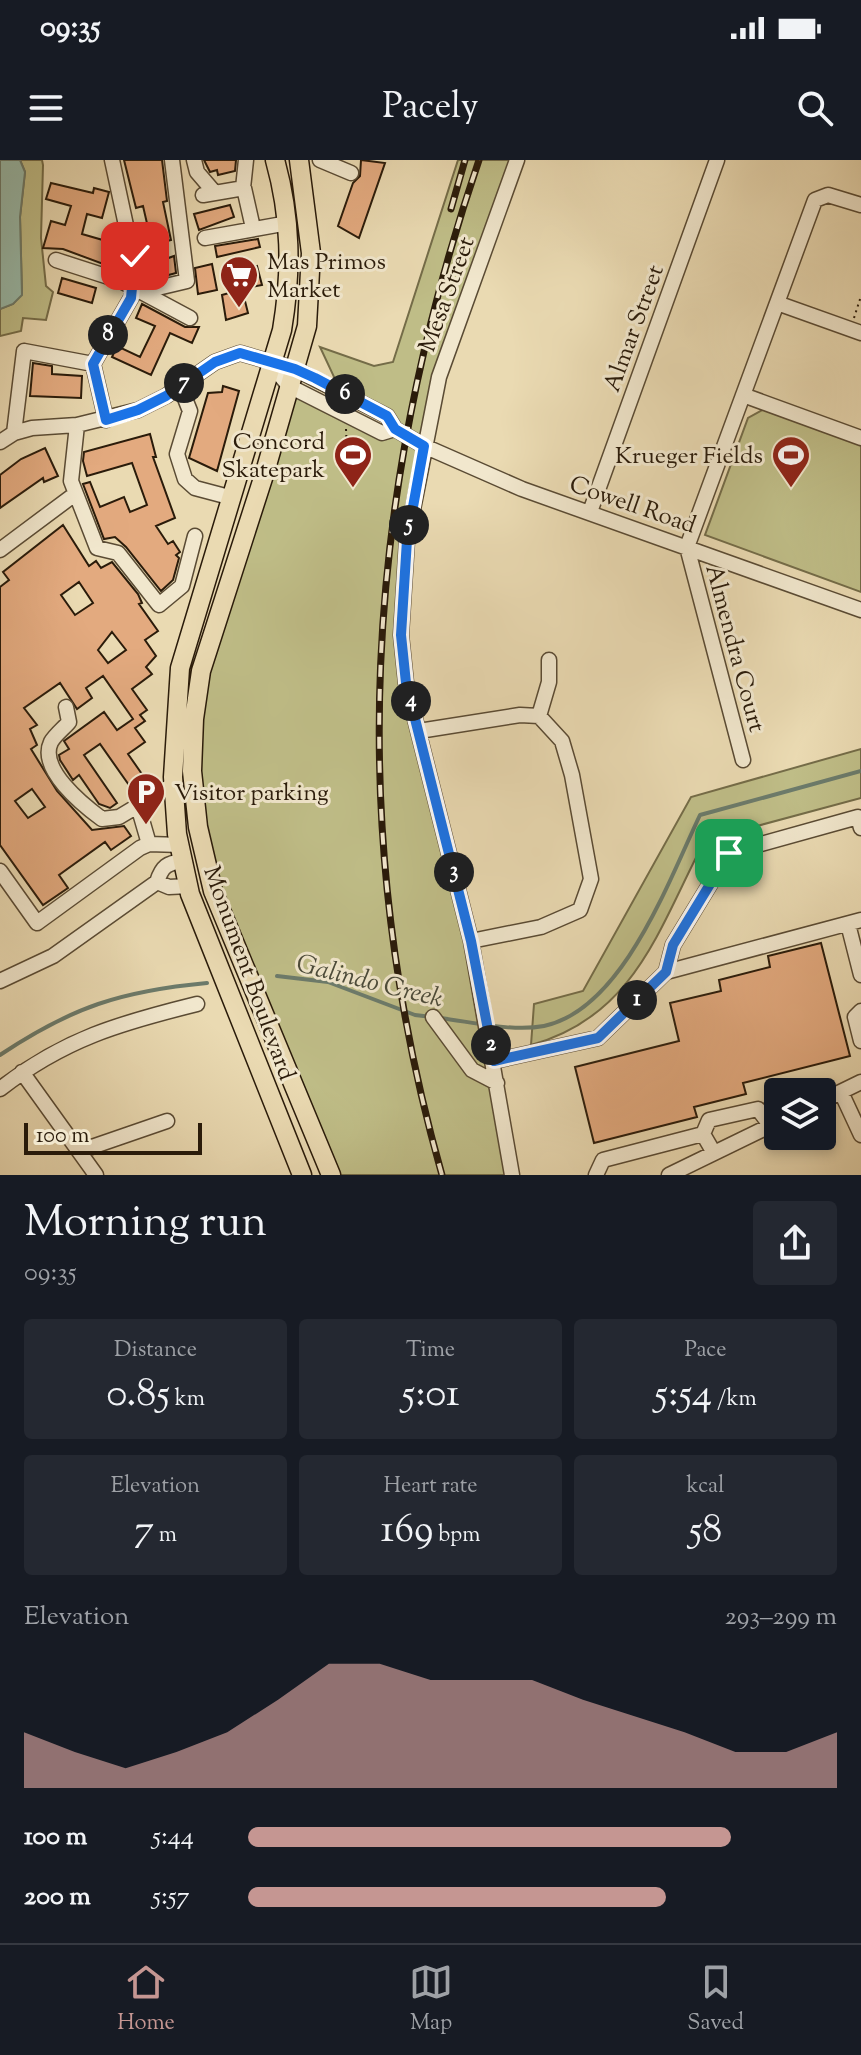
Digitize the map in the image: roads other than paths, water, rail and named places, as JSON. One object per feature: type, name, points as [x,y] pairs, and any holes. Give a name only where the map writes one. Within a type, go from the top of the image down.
[{"type":"main road","name":"Monument Boulevard","points":[[275,160],[288,223],[288,295],[282,330],[229,497],[180,668],[174,784],[189,886],[302,1175]]},
{"type":"main road","name":"Monument Boulevard","points":[[309,161],[311,253],[307,326],[201,671],[194,719],[192,771],[200,842],[213,891],[331,1175]]},
{"type":"street","points":[[106,420],[93,364],[134,289],[135,256],[112,160]]},
{"type":"street","points":[[134,289],[149,290],[187,281],[172,160]]},
{"type":"street","points":[[194,160],[209,194],[243,188]]},
{"type":"street","points":[[246,160],[243,188],[253,228]]},
{"type":"street","name":"Mesa Street","points":[[512,1175],[471,941],[406,683],[401,635],[407,540],[439,377],[517,160]]},
{"type":"street","name":"Almar Street","points":[[590,512],[717,160]]},
{"type":"street","points":[[309,161],[351,173]]},
{"type":"street","points":[[687,547],[815,200],[828,195],[861,205]]},
{"type":"street","points":[[205,238],[288,223]]},
{"type":"street","points":[[56,260],[134,289],[190,318]]},
{"type":"street","points":[[777,303],[861,333]]},
{"type":"street","points":[[0,442],[14,433],[24,351],[93,364]]},
{"type":"street","name":"Cowell Road","points":[[14,433],[106,420],[138,410],[215,362],[240,353],[270,363],[353,419],[382,433],[395,429]]},
{"type":"street","name":"Cowell Road","points":[[292,378],[387,416],[395,429],[424,446],[522,489],[861,610]]},
{"type":"street","points":[[180,386],[190,411],[177,454],[185,479],[195,488],[229,497]]},
{"type":"street","points":[[743,395],[861,438]]},
{"type":"street","points":[[77,425],[71,481],[97,548],[118,553],[159,605],[182,586],[195,536]]},
{"type":"street","points":[[0,550],[75,494]]},
{"type":"street","name":"Almendra Court","points":[[687,547],[743,760]]},
{"type":"street","points":[[539,716],[549,682],[549,660]]},
{"type":"street","points":[[66,707],[69,722],[51,741],[49,756],[52,770],[102,819],[119,817],[174,784]]},
{"type":"street","points":[[419,731],[520,715],[539,716],[562,741],[591,879],[580,910],[541,927],[471,941]]},
{"type":"street","points":[[138,806],[149,844]]},
{"type":"street","points":[[666,972],[673,945],[729,853],[858,817],[861,828]]},
{"type":"street","points":[[149,844],[182,853]]},
{"type":"street","points":[[0,871],[37,923],[149,844]]},
{"type":"street","points":[[0,981],[53,956],[157,882],[161,869],[182,853]]},
{"type":"street","points":[[157,882],[169,887],[189,886]]},
{"type":"street","points":[[494,1061],[598,1038],[666,972],[854,922],[861,975]]},
{"type":"street","points":[[0,1089],[50,1052],[90,1035],[197,1004]]},
{"type":"street","points":[[861,1011],[855,1017],[861,1041]]},
{"type":"street","points":[[433,1017],[472,1070],[497,1083]]},
{"type":"street","points":[[22,1072],[96,1175]]},
{"type":"street","points":[[836,1094],[861,1082]]},
{"type":"street","points":[[841,1092],[861,1135]]},
{"type":"street","points":[[703,1134],[709,1120],[758,1109],[764,1115]]},
{"type":"street","points":[[80,1151],[167,1121]]},
{"type":"street","points":[[669,1175],[700,1168],[714,1153],[764,1129]]},
{"type":"street","points":[[703,1134],[714,1153]]},
{"type":"street","points":[[596,1175],[603,1160],[703,1134]]},
{"type":"waterway","name":"Galindo Creek","points":[[440,1018],[532,1028],[572,1015],[597,995],[620,969],[640,938],[700,815],[861,771]]},
{"type":"waterway","name":"Galindo Creek","points":[[277,976],[328,982],[415,1015],[432,1017]]},
{"type":"waterway","name":"Galindo Creek","points":[[0,1055],[74,1013],[98,1004],[148,991],[207,983]]},
{"type":"railway","points":[[451,209],[465,160]]},
{"type":"railway","points":[[442,1175],[411,1046],[390,918],[380,791],[381,664],[391,538],[411,412],[440,286],[479,160]]},
{"type":"place","name":"Mas Primos Market","points":[[239,309]]},
{"type":"place","name":"Concord Skatepark","points":[[353,489]]},
{"type":"place","name":"Krueger Fields","points":[[791,489]]},
{"type":"place","name":"Visitor parking","points":[[146,826]]}]
